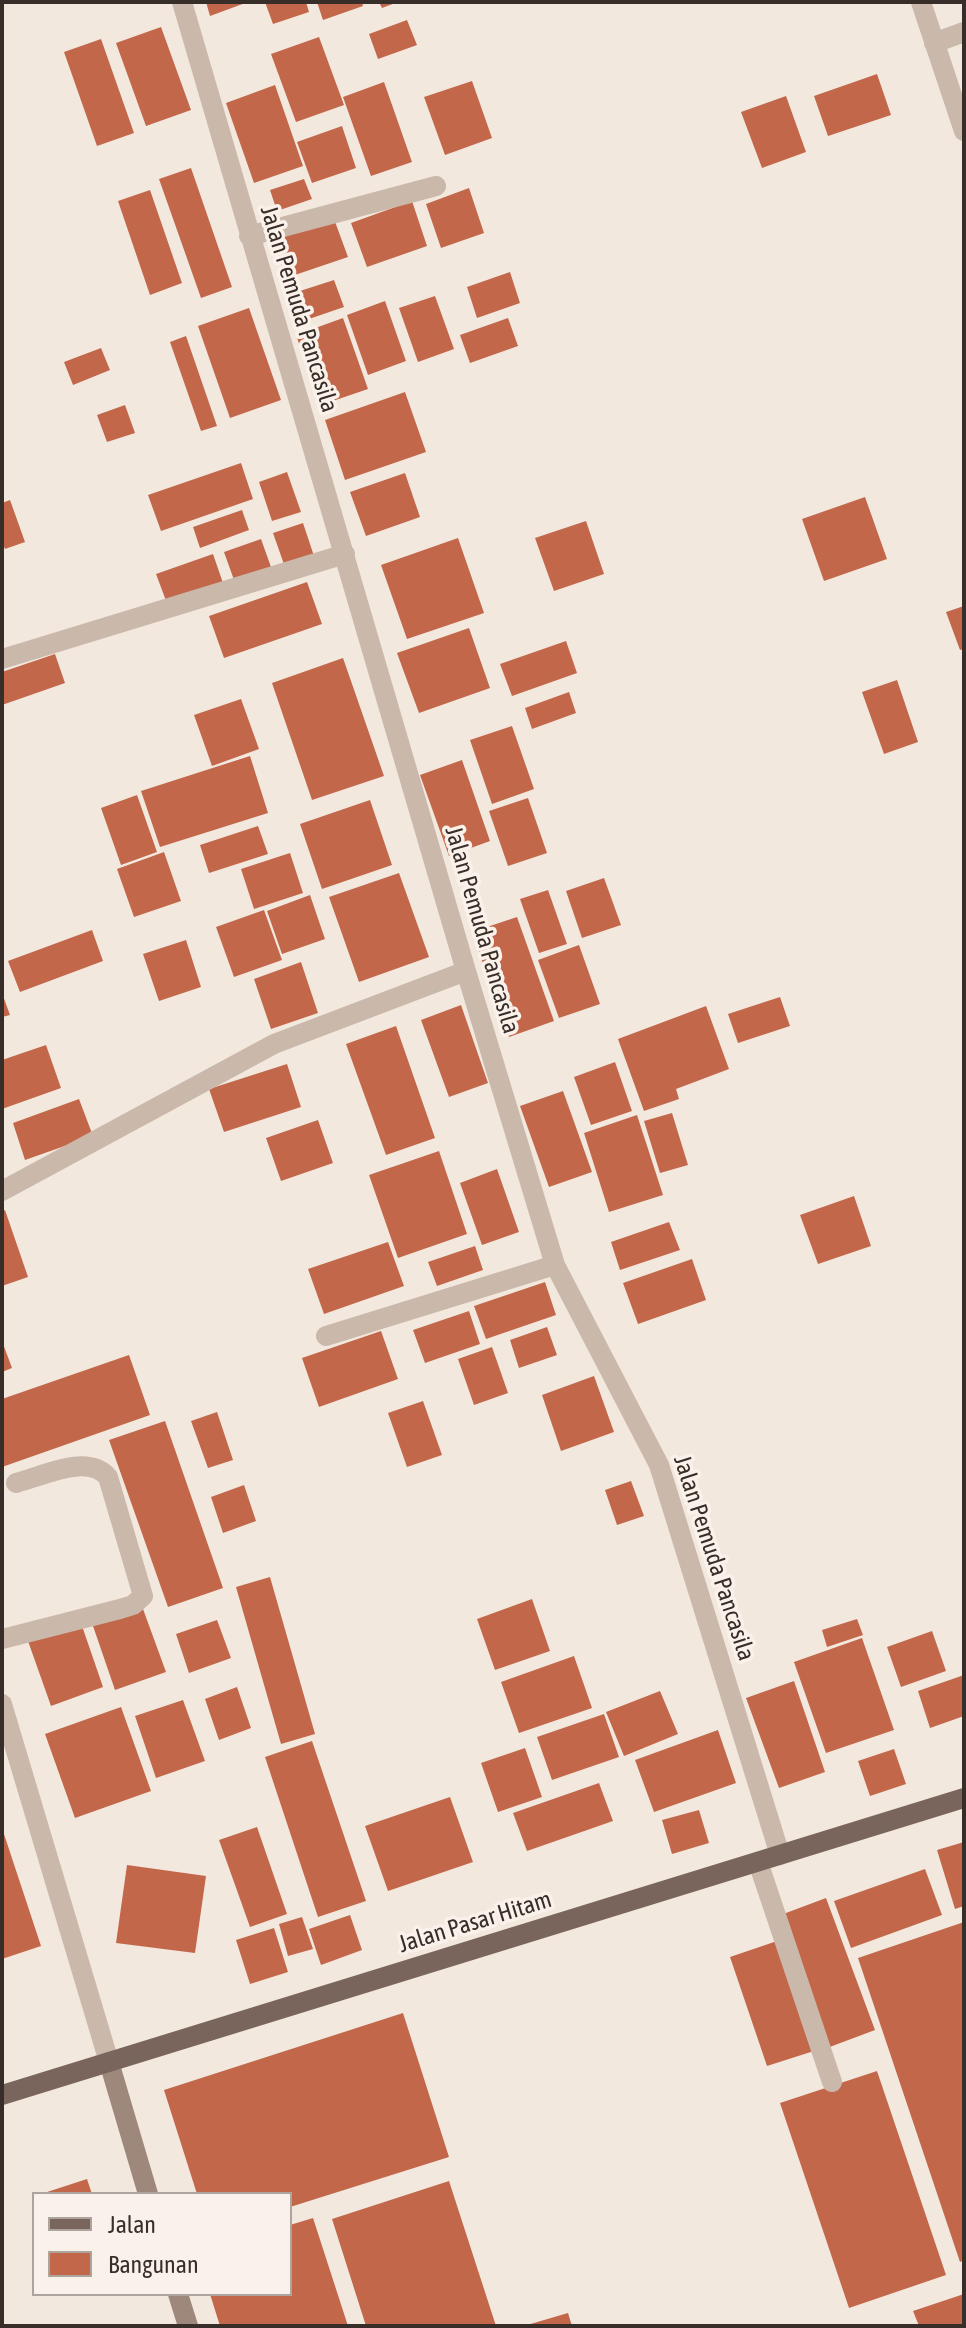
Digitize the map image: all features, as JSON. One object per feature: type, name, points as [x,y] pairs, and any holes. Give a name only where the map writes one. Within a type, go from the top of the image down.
[{"type":"main road","name":"Jalan Pasar Hitam","points":[[2,2095],[964,1798]]},
{"type":"main road","points":[[109,2062],[147,2192]]},
{"type":"main road","points":[[179,2296],[188,2326]]},
{"type":"street","name":"Jalan Pemuda Pancasila","points":[[182,2],[555,1265],[659,1465],[780,1855]]},
{"type":"street","points":[[921,2],[964,131]]},
{"type":"street","points":[[934,43],[964,32]]},
{"type":"street","points":[[249,236],[436,186]]},
{"type":"street","points":[[2,659],[345,554]]},
{"type":"street","points":[[2,1191],[274,1044],[466,971]]},
{"type":"street","points":[[326,1336],[555,1265]]},
{"type":"street","points":[[2,1639],[133,1605],[143,1596],[108,1477],[101,1469],[93,1466],[71,1468],[16,1483]]},
{"type":"street","points":[[2,1704],[109,2062]]},
{"type":"street","points":[[758,1862],[832,2082]]},
{"type":"building","points":[[206,2],[248,2],[210,16]]},
{"type":"building","points":[[265,2],[306,2],[309,12],[273,24]]},
{"type":"building","points":[[317,2],[362,2],[363,6],[323,20]]},
{"type":"building","points":[[379,2],[398,2],[382,8]]},
{"type":"building","points":[[407,20],[417,45],[378,59],[369,34]]},
{"type":"building","points":[[161,27],[191,110],[146,126],[116,43]]},
{"type":"building","points":[[319,37],[344,105],[296,122],[271,54]]},
{"type":"building","points":[[101,39],[134,133],[97,146],[64,52]]},
{"type":"building","points":[[877,74],[891,115],[828,136],[814,96]]},
{"type":"building","points":[[472,81],[492,138],[445,155],[424,97]]},
{"type":"building","points":[[384,82],[412,162],[371,176],[343,97]]},
{"type":"building","points":[[275,85],[303,166],[254,183],[226,103]]},
{"type":"building","points":[[786,96],[806,152],[762,168],[741,112]]},
{"type":"building","points":[[342,126],[356,168],[312,183],[297,142]]},
{"type":"building","points":[[191,168],[232,287],[201,298],[159,179]]},
{"type":"building","points":[[304,179],[312,199],[277,211],[270,190]]},
{"type":"building","points":[[469,188],[484,233],[441,248],[426,204]]},
{"type":"building","points":[[150,190],[182,283],[150,295],[118,201]]},
{"type":"building","points":[[412,201],[427,246],[367,267],[351,223]]},
{"type":"building","points":[[334,219],[348,257],[286,278],[273,240]]},
{"type":"building","points":[[510,272],[520,303],[477,318],[467,287]]},
{"type":"building","points":[[334,280],[344,307],[309,319],[300,291]]},
{"type":"building","points":[[435,296],[454,349],[418,362],[399,308]]},
{"type":"building","points":[[385,301],[406,361],[368,375],[347,315]]},
{"type":"building","points":[[249,308],[281,400],[230,418],[198,326]]},
{"type":"building","points":[[343,318],[368,389],[321,405],[296,335]]},
{"type":"building","points":[[508,318],[518,346],[470,363],[460,335]]},
{"type":"building","points":[[186,336],[217,426],[201,431],[170,342]]},
{"type":"building","points":[[101,348],[110,370],[73,385],[64,362]]},
{"type":"building","points":[[405,392],[426,452],[345,480],[325,420]]},
{"type":"building","points":[[125,405],[135,433],[107,442],[97,415]]},
{"type":"building","points":[[241,463],[253,499],[161,531],[148,495]]},
{"type":"building","points":[[287,472],[301,512],[272,521],[259,482]]},
{"type":"building","points":[[405,473],[420,517],[366,536],[350,492]]},
{"type":"building","points":[[865,497],[887,559],[824,581],[802,519]]},
{"type":"building","points":[[10,500],[25,542],[5,549],[2,542],[2,503]]},
{"type":"building","points":[[242,510],[249,530],[200,548],[193,527]]},
{"type":"building","points":[[586,521],[604,574],[554,591],[535,538]]},
{"type":"building","points":[[303,523],[315,559],[286,570],[273,533]]},
{"type":"building","points":[[458,538],[484,613],[407,639],[381,565]]},
{"type":"building","points":[[261,539],[271,567],[234,580],[224,552]]},
{"type":"building","points":[[213,554],[224,586],[168,606],[156,574]]},
{"type":"building","points":[[307,582],[322,624],[224,658],[209,616]]},
{"type":"building","points":[[964,606],[964,649],[960,650],[946,612]]},
{"type":"building","points":[[469,628],[490,688],[419,713],[397,653]]},
{"type":"building","points":[[566,641],[577,673],[512,696],[500,664]]},
{"type":"building","points":[[55,654],[65,683],[2,705],[2,672]]},
{"type":"building","points":[[343,658],[384,776],[312,800],[272,683]]},
{"type":"building","points":[[897,680],[918,742],[884,754],[862,692]]},
{"type":"building","points":[[569,692],[576,713],[532,729],[525,708]]},
{"type":"building","points":[[241,699],[259,749],[212,766],[194,715]]},
{"type":"building","points":[[512,726],[534,789],[492,804],[470,740]]},
{"type":"building","points":[[250,756],[268,813],[160,847],[141,791]]},
{"type":"building","points":[[462,760],[490,841],[449,856],[420,775]]},
{"type":"building","points":[[137,795],[157,852],[121,865],[101,808]]},
{"type":"building","points":[[528,798],[547,853],[508,866],[489,811]]},
{"type":"building","points":[[370,800],[392,865],[322,889],[300,824]]},
{"type":"building","points":[[258,826],[268,854],[209,873],[200,845]]},
{"type":"building","points":[[164,852],[181,901],[134,917],[117,869]]},
{"type":"building","points":[[290,853],[303,893],[254,909],[241,869]]},
{"type":"building","points":[[399,873],[429,957],[359,982],[329,897]]},
{"type":"building","points":[[604,878],[621,925],[582,938],[566,891]]},
{"type":"building","points":[[548,890],[567,944],[539,953],[520,899]]},
{"type":"building","points":[[310,895],[325,939],[282,954],[267,911]]},
{"type":"building","points":[[264,910],[282,960],[234,977],[216,927]]},
{"type":"building","points":[[517,917],[554,1021],[509,1037],[472,932]]},
{"type":"building","points":[[92,930],[103,961],[20,992],[8,961]]},
{"type":"building","points":[[186,940],[201,987],[159,1001],[143,954]]},
{"type":"building","points":[[579,945],[600,1004],[559,1018],[538,960]]},
{"type":"building","points":[[301,962],[318,1013],[271,1029],[254,979]]},
{"type":"building","points":[[2,993],[10,1015],[2,1017]]},
{"type":"building","points":[[780,997],[790,1026],[738,1043],[728,1014]]},
{"type":"building","points":[[461,1005],[488,1083],[449,1097],[421,1020]]},
{"type":"building","points":[[706,1006],[729,1069],[676,1089],[679,1099],[644,1111],[618,1039]]},
{"type":"building","points":[[396,1026],[435,1138],[386,1155],[346,1044]]},
{"type":"building","points":[[46,1045],[61,1088],[2,1109],[2,1060]]},
{"type":"building","points":[[615,1062],[632,1111],[591,1125],[574,1077]]},
{"type":"building","points":[[287,1064],[301,1107],[224,1132],[209,1089]]},
{"type":"building","points":[[563,1091],[592,1172],[549,1187],[520,1106]]},
{"type":"building","points":[[79,1099],[93,1136],[25,1160],[13,1123]]},
{"type":"building","points":[[672,1113],[688,1165],[660,1173],[644,1121]]},
{"type":"building","points":[[637,1115],[663,1195],[609,1212],[584,1133]]},
{"type":"building","points":[[318,1120],[333,1163],[281,1181],[266,1138]]},
{"type":"building","points":[[439,1151],[467,1234],[398,1258],[369,1175]]},
{"type":"building","points":[[497,1169],[519,1232],[482,1245],[460,1183]]},
{"type":"building","points":[[854,1196],[871,1246],[818,1264],[800,1215]]},
{"type":"building","points":[[5,1210],[28,1277],[2,1286],[2,1211]]},
{"type":"building","points":[[669,1222],[680,1250],[620,1270],[611,1242]]},
{"type":"building","points":[[388,1242],[404,1286],[324,1314],[308,1269]]},
{"type":"building","points":[[475,1246],[483,1270],[437,1286],[428,1262]]},
{"type":"building","points":[[692,1259],[706,1300],[638,1324],[623,1283]]},
{"type":"building","points":[[545,1282],[556,1315],[486,1339],[474,1306]]},
{"type":"building","points":[[469,1311],[480,1344],[425,1363],[413,1330]]},
{"type":"building","points":[[547,1327],[557,1355],[519,1368],[510,1340]]},
{"type":"building","points":[[381,1331],[398,1379],[319,1407],[302,1358]]},
{"type":"building","points":[[2,1341],[12,1368],[2,1372]]},
{"type":"building","points":[[492,1347],[508,1393],[474,1405],[458,1359]]},
{"type":"building","points":[[129,1355],[150,1415],[2,1467],[2,1399]]},
{"type":"building","points":[[594,1376],[614,1432],[561,1451],[542,1395]]},
{"type":"building","points":[[423,1401],[442,1455],[407,1467],[388,1413]]},
{"type":"building","points":[[217,1412],[233,1460],[208,1468],[191,1421]]},
{"type":"building","points":[[165,1421],[223,1588],[168,1607],[109,1440]]},
{"type":"building","points":[[631,1481],[644,1516],[617,1525],[605,1490]]},
{"type":"building","points":[[244,1485],[256,1521],[223,1533],[211,1497]]},
{"type":"building","points":[[270,1577],[315,1734],[281,1744],[236,1587]]},
{"type":"building","points":[[532,1599],[550,1651],[495,1670],[477,1619]]},
{"type":"building","points":[[143,1609],[166,1672],[115,1690],[93,1626]]},
{"type":"building","points":[[857,1619],[863,1635],[827,1647],[822,1630]]},
{"type":"building","points":[[217,1620],[231,1658],[189,1673],[176,1634]]},
{"type":"building","points":[[81,1623],[103,1687],[51,1706],[28,1641]]},
{"type":"building","points":[[932,1631],[946,1671],[901,1687],[887,1647]]},
{"type":"building","points":[[862,1638],[894,1730],[826,1753],[794,1662]]},
{"type":"building","points":[[574,1656],[592,1708],[519,1733],[501,1682]]},
{"type":"building","points":[[964,1675],[964,1716],[930,1728],[918,1691]]},
{"type":"building","points":[[794,1681],[825,1772],[779,1788],[746,1698]]},
{"type":"building","points":[[237,1687],[251,1728],[219,1740],[205,1699]]},
{"type":"building","points":[[660,1691],[678,1734],[624,1756],[606,1712]]},
{"type":"building","points":[[183,1700],[205,1761],[156,1778],[135,1716]]},
{"type":"building","points":[[121,1707],[151,1791],[75,1818],[45,1734]]},
{"type":"building","points":[[604,1714],[619,1757],[552,1780],[537,1737]]},
{"type":"building","points":[[718,1730],[736,1783],[654,1812],[635,1760]]},
{"type":"building","points":[[312,1741],[366,1901],[318,1917],[265,1757]]},
{"type":"building","points":[[525,1748],[542,1797],[498,1812],[481,1763]]},
{"type":"building","points":[[894,1749],[906,1784],[870,1796],[858,1761]]},
{"type":"building","points":[[599,1783],[613,1821],[527,1851],[513,1813]]},
{"type":"building","points":[[450,1797],[473,1862],[388,1891],[365,1826]]},
{"type":"building","points":[[699,1810],[709,1843],[672,1854],[662,1820]]},
{"type":"building","points":[[257,1827],[287,1914],[250,1927],[219,1840]]},
{"type":"building","points":[[2,1828],[41,1946],[2,1959]]},
{"type":"building","points":[[964,1842],[964,1906],[955,1909],[937,1850]]},
{"type":"building","points":[[127,1865],[206,1876],[195,1953],[116,1943]]},
{"type":"building","points":[[925,1869],[942,1915],[851,1948],[834,1901]]},
{"type":"building","points":[[826,1898],[875,2030],[827,2048],[778,1916]]},
{"type":"building","points":[[350,1915],[362,1950],[321,1965],[309,1929]]},
{"type":"building","points":[[302,1917],[313,1949],[288,1956],[279,1924]]},
{"type":"building","points":[[964,1922],[964,2260],[960,2262],[858,1958]]},
{"type":"building","points":[[274,1928],[288,1972],[250,1984],[236,1940]]},
{"type":"building","points":[[780,1940],[817,2050],[767,2066],[730,1957]]},
{"type":"building","points":[[403,2013],[449,2157],[292,2206],[292,2192],[196,2192],[164,2090]]},
{"type":"building","points":[[877,2071],[946,2275],[849,2308],[780,2103]]},
{"type":"building","points":[[87,2179],[91,2192],[47,2192]]},
{"type":"building","points":[[449,2181],[496,2326],[366,2326],[332,2219]]},
{"type":"building","points":[[313,2218],[348,2326],[220,2326],[211,2296],[292,2296],[292,2224]]},
{"type":"building","points":[[964,2294],[964,2326],[919,2326],[913,2311]]},
{"type":"building","points":[[568,2313],[572,2326],[527,2325]]}]
